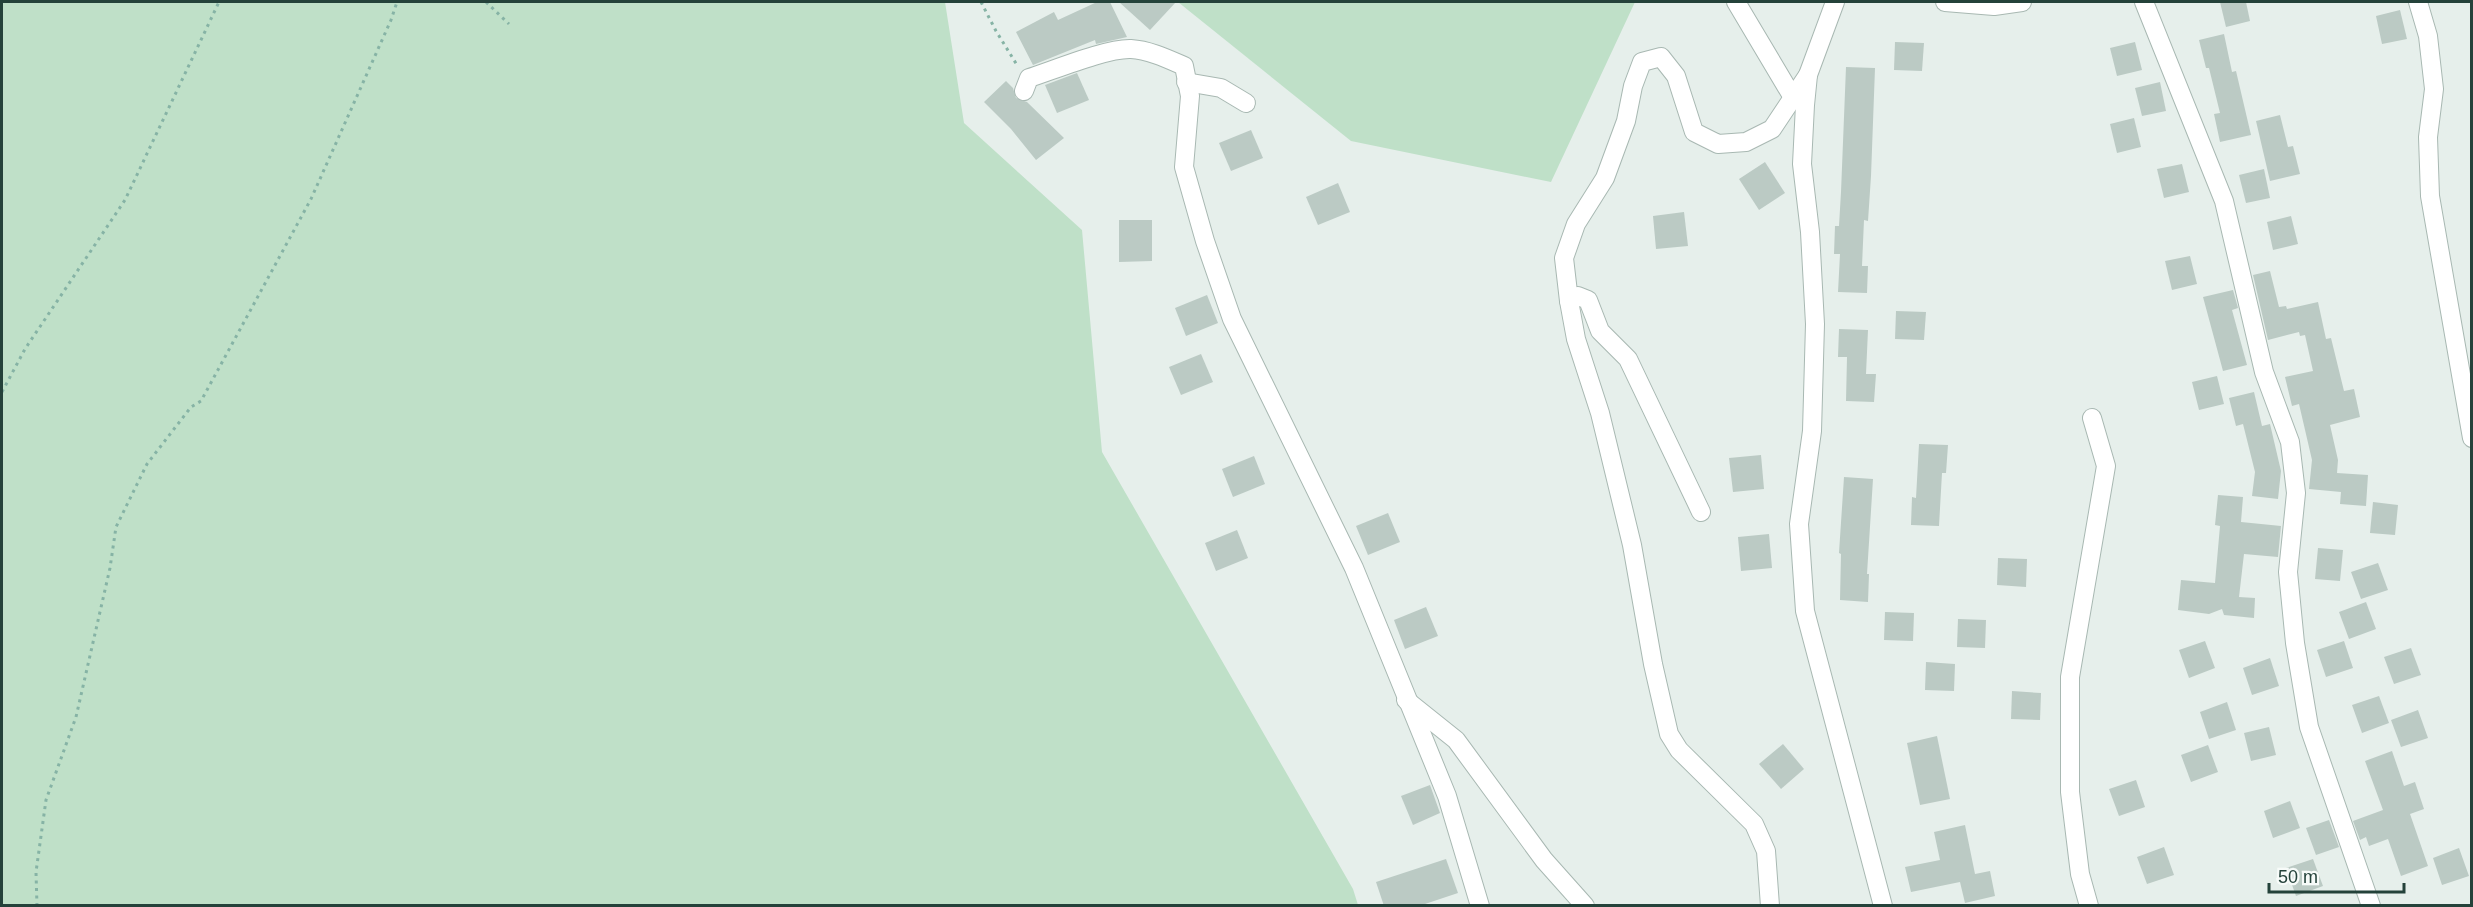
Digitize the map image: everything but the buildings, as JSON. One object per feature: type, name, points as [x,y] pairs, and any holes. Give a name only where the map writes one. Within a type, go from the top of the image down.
[{"type":"street","points":[[1736,2],[1792,96]]},
{"type":"street","points":[[1835,2],[1808,75],[1802,164],[1810,232],[1815,324],[1812,431],[1799,524],[1805,611],[1883,906]]},
{"type":"street","points":[[1945,2],[1994,6],[2022,2]]},
{"type":"street","points":[[2144,2],[2224,201],[2264,372],[2290,442],[2296,493],[2288,572],[2295,643],[2309,727],[2372,906]]},
{"type":"street","points":[[2418,2],[2428,36],[2434,90],[2428,137],[2430,196],[2472,438]]},
{"type":"street","points":[[1026,85],[1100,55],[1130,49],[1161,56],[1184,66],[1190,96],[1184,167],[1205,241],[1232,319],[1353,568],[1446,796],[1480,906]]},
{"type":"street","points":[[1770,906],[1766,851],[1754,824],[1679,750],[1669,734],[1653,664],[1632,544],[1600,413],[1576,339],[1564,258],[1576,224],[1605,178],[1626,121],[1633,86],[1642,62],[1661,57],[1676,76],[1694,132],[1718,144],[1746,142],[1772,129],[1808,75]]},
{"type":"street","points":[[1186,82],[1221,88],[1246,103]]},
{"type":"street","points":[[1569,301],[1578,296],[1588,300],[1600,331],[1628,359],[1701,512]]},
{"type":"street","points":[[2089,906],[2080,874],[2070,792],[2070,677],[2106,466],[2092,418]]},
{"type":"street","points":[[1405,700],[1456,740],[1544,860],[1585,906]]},
{"type":"street","points":[[1450,851],[1472,906]]},
{"type":"path","points":[[2,392],[26,348],[126,200],[219,2]]},
{"type":"path","points":[[37,906],[36,872],[46,800],[76,717],[110,568],[116,527],[147,464],[191,406],[201,401],[311,199],[397,2]]},
{"type":"path","points":[[486,2],[509,24]]},
{"type":"path","points":[[981,2],[1020,69],[1026,85]]},
{"type":"green space","points":[[2,2],[945,2],[964,123],[1082,230],[1102,452],[1353,889],[1358,905],[2,905]]},
{"type":"green space","points":[[1178,2],[1635,2],[1551,182],[1351,141]]}]
